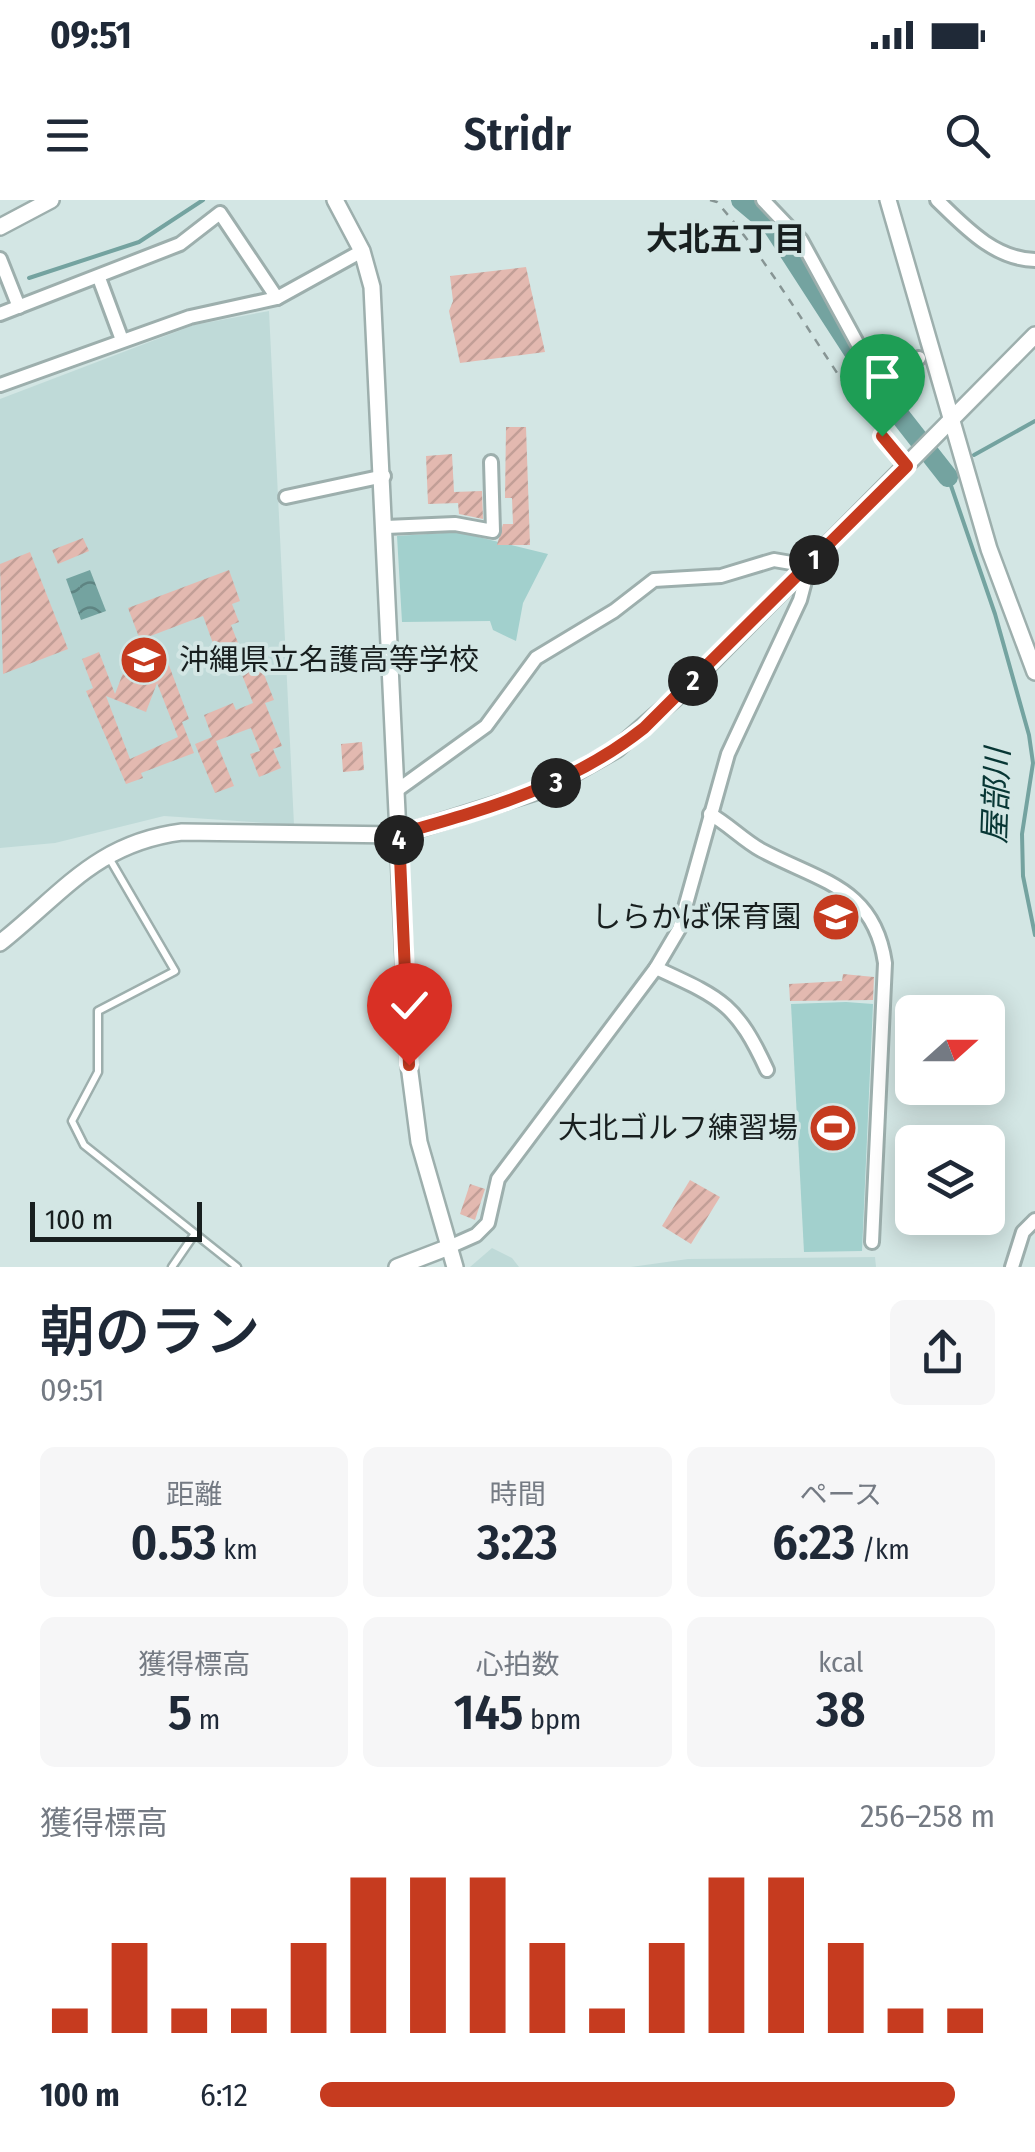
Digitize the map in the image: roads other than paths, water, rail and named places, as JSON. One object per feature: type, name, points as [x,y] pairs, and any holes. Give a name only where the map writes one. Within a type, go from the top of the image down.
[{"type":"street","points":[[0,226],[51,200]]},
{"type":"street","points":[[0,314],[180,244],[220,213],[230,200]]},
{"type":"street","points":[[335,200],[362,250],[372,287],[378,343],[409,1065],[419,1142],[455,1267]]},
{"type":"street","points":[[764,200],[800,240],[874,374],[880,380],[919,358]]},
{"type":"street","points":[[888,200],[989,549],[1035,672]]},
{"type":"street","points":[[937,200],[990,247],[1035,260]]},
{"type":"street","points":[[220,213],[277,298]]},
{"type":"street","points":[[0,385],[190,317],[277,298],[362,250]]},
{"type":"street","points":[[0,260],[19,308]]},
{"type":"street","points":[[99,278],[122,340]]},
{"type":"street","points":[[0,943],[74,877],[107,854],[150,836],[182,832],[399,834],[548,788],[617,749],[809,566],[1035,336]]},
{"type":"street","points":[[386,526],[454,524],[493,532],[491,462]]},
{"type":"street","points":[[286,497],[384,476]]},
{"type":"street","points":[[396,791],[486,726],[536,658],[614,611],[654,580],[721,576],[774,560],[809,566]]},
{"type":"street","points":[[397,1267],[476,1236],[488,1223],[498,1178],[656,968],[679,929],[728,754],[800,600],[809,566]]},
{"type":"street","points":[[710,814],[757,848],[861,904],[880,930],[885,963],[872,1242]]},
{"type":"street","points":[[656,968],[731,1007],[746,1025],[766,1070]]},
{"type":"street","points":[[1012,1267],[1022,1232],[1035,1220]]},
{"type":"lane","points":[[107,854],[175,971],[98,1011],[98,1072],[72,1121],[84,1144],[236,1267]]},
{"type":"lane","points":[[172,1267],[194,1235]]},
{"type":"water","points":[[90,570],[106,611],[81,620],[66,579]]},
{"type":"waterway","points":[[29,278],[139,242],[203,200]]},
{"type":"waterway","name":"屋部川","points":[[741,200],[773,227],[872,380],[948,477]]},
{"type":"waterway","points":[[974,455],[1035,421]]},
{"type":"waterway","name":"屋部川","points":[[948,477],[995,614],[1029,735],[1033,763],[1022,834],[1023,876],[1035,935]]},
{"type":"place","name":"沖縄県立名護高等学校","points":[[144,660]]},
{"type":"place","name":"しらかば保育園","points":[[836,917]]},
{"type":"place","name":"大北ゴルフ練習場","points":[[833,1128]]},
{"type":"district","name":"大北五丁目","points":[[726,239]]}]
